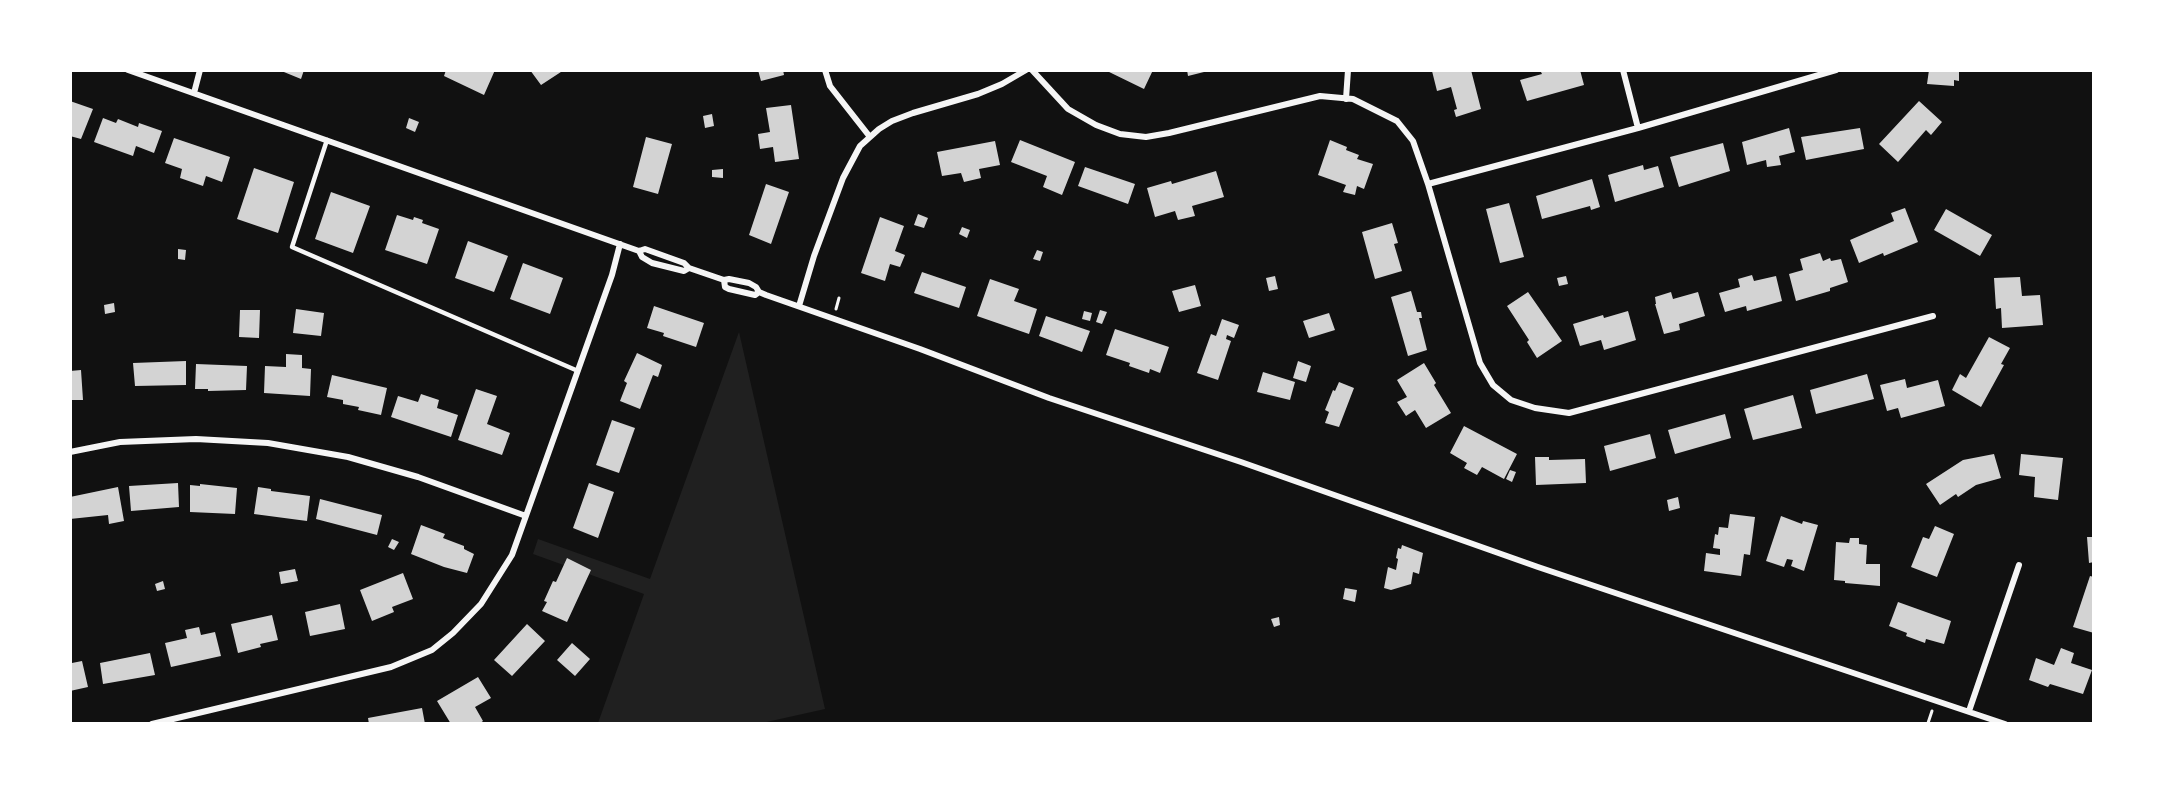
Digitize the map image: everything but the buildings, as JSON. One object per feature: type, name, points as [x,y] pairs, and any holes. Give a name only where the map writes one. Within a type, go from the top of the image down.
[{"type":"street","points":[[128,70],[639,251],[645,249],[684,263],[688,268],[724,280],[725,287],[729,289],[755,295],[759,292],[1049,398],[1252,466],[1538,567],[2005,723]]},
{"type":"street","points":[[194,93],[200,70]]},
{"type":"street","points":[[825,70],[830,86],[870,137]]},
{"type":"street","points":[[799,306],[814,256],[843,178],[860,146],[892,122],[913,113],[978,94],[1026,70]]},
{"type":"street","points":[[1032,70],[1068,108],[1096,125],[1112,131],[1146,137],[1320,96],[1353,99],[1397,121],[1413,141],[1428,184],[1480,363],[1493,385],[1511,400],[1535,408],[1569,413],[1933,316]]},
{"type":"street","points":[[1346,99],[1348,70]]},
{"type":"street","points":[[1623,70],[1638,128]]},
{"type":"street","points":[[1428,184],[1638,128],[1836,70]]},
{"type":"street","points":[[152,723],[391,667],[432,650],[482,604],[512,555],[612,274],[620,244]]},
{"type":"street","points":[[639,251],[642,257],[652,263],[684,272],[688,268]]},
{"type":"street","points":[[70,452],[120,442],[196,439],[268,443],[348,457],[418,477],[526,516]]},
{"type":"street","points":[[1969,711],[2019,565]]},
{"type":"lane","points":[[327,140],[292,247],[578,371]]},
{"type":"shaded area","points":[[739,332],[825,709],[762,723],[598,723],[644,594],[533,554],[538,539],[650,579]]}]
